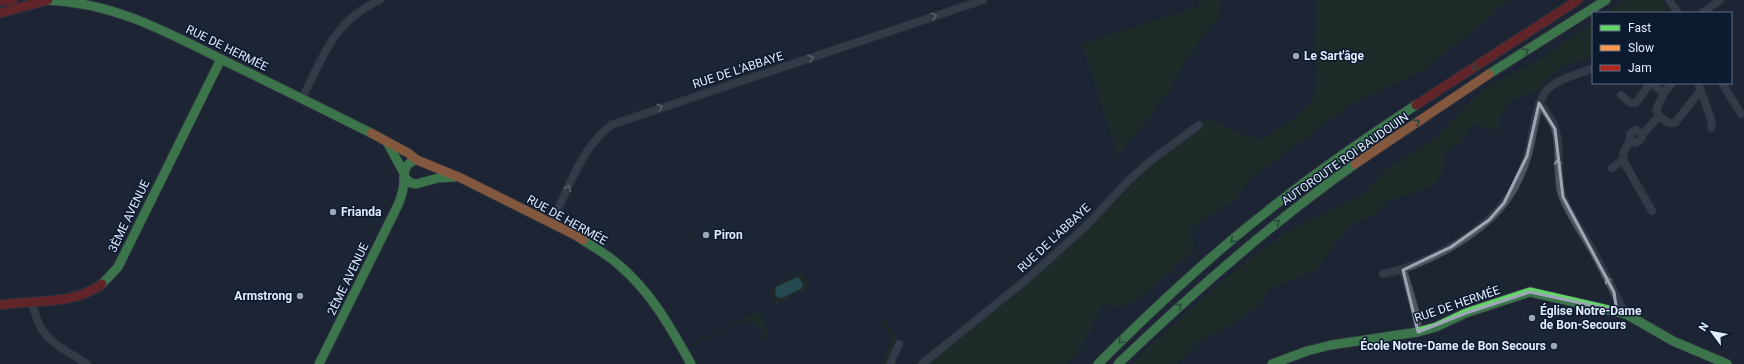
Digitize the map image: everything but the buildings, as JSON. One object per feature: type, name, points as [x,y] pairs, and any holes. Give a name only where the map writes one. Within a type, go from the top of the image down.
[{"type":"main road","points":[[0,1],[13,0]]},
{"type":"main road","name":"RUE DE HERMÉE","points":[[0,13],[47,0],[80,3],[128,15],[151,24],[387,142],[421,161],[552,223],[589,244],[618,264],[631,276],[656,306],[669,325],[691,364]]},
{"type":"main road","name":"AUTOROUTE ROI BAUDOUIN","points":[[1098,364],[1144,318],[1196,270],[1290,194],[1395,119],[1578,0]]},
{"type":"main road","name":"AUTOROUTE ROI BAUDOUIN","points":[[1118,364],[1208,280],[1275,223],[1336,177],[1405,130],[1606,0]]},
{"type":"main road","name":"3ÈME AVENUE","points":[[0,305],[87,294],[102,286],[113,274],[221,59]]},
{"type":"main road","points":[[387,142],[404,175],[411,183],[438,178],[455,177]]},
{"type":"main road","points":[[404,175],[404,169],[409,162],[421,161],[428,171],[420,182]]},
{"type":"main road","name":"2ÈME AVENUE","points":[[319,364],[398,205],[403,190],[404,175]]},
{"type":"main road","name":"2ÈME AVENUE","points":[[398,205],[420,182]]},
{"type":"main road","name":"RUE DE HERMÉE","points":[[1272,364],[1306,351],[1331,345],[1418,332],[1466,313],[1530,292],[1626,314],[1673,341],[1727,364]]},
{"type":"street","points":[[302,99],[326,50],[340,28],[364,6],[380,0]]},
{"type":"street","name":"RUE DE L'ABBAYE","points":[[552,223],[587,150],[602,132],[611,125],[983,0]]},
{"type":"street","points":[[1669,0],[1677,12]]},
{"type":"street","points":[[1703,12],[1720,0]]},
{"type":"street","points":[[1383,274],[1402,270],[1451,247],[1489,220],[1504,203],[1518,180],[1534,133],[1539,103],[1546,91],[1554,84],[1592,68]]},
{"type":"street","points":[[1620,94],[1630,103],[1636,103],[1649,84]]},
{"type":"street","points":[[1651,84],[1664,93]]},
{"type":"street","points":[[1671,84],[1664,93],[1656,110],[1660,117],[1669,123],[1675,123],[1700,92]]},
{"type":"street","points":[[1698,84],[1700,92],[1705,99],[1712,122],[1711,128]]},
{"type":"street","points":[[1723,84],[1741,114]]},
{"type":"street","points":[[1539,103],[1553,123],[1555,129],[1557,140],[1559,185],[1563,197],[1626,314]]},
{"type":"street","points":[[1652,211],[1623,160],[1623,154],[1630,140],[1635,143],[1641,140],[1643,134],[1656,119],[1660,117]]},
{"type":"street","name":"RUE DE L'ABBAYE","points":[[922,364],[1027,279],[1085,226],[1128,181],[1154,158],[1199,125]]},
{"type":"street","points":[[1612,168],[1623,160]]},
{"type":"street","points":[[1402,270],[1416,314],[1418,332]]},
{"type":"street","points":[[1613,310],[1616,306],[1617,299]]},
{"type":"street","points":[[31,301],[40,327],[45,333],[54,342],[87,364]]},
{"type":"street","points":[[890,364],[899,344]]},
{"type":"highlighted area","points":[[1539,103],[1555,129],[1563,197],[1614,292],[1616,306],[1613,310],[1530,292],[1466,313],[1418,332],[1403,270],[1451,247],[1489,220],[1504,203],[1527,156]]},
{"type":"shaded area","points":[[1198,0],[1222,0],[1218,19],[1206,31],[1183,65],[1168,94],[1158,102],[1151,117],[1141,126],[1118,156],[1082,44],[1200,6]]},
{"type":"shaded area","points":[[1316,0],[1508,0],[1465,38],[1437,58],[1429,68],[1350,105],[1251,178],[1234,201],[1191,227],[1194,250],[1143,296],[1120,308],[1103,304],[1077,354],[1066,364],[922,364],[1027,279],[1154,158],[1208,118],[1238,133],[1261,140],[1295,118],[1311,103],[1317,84],[1314,35],[1316,27]]},
{"type":"shaded area","points":[[1624,0],[1662,0],[1669,9],[1668,12],[1607,12]]},
{"type":"shaded area","points":[[1592,23],[1592,57],[1578,61],[1555,72],[1549,76],[1542,88],[1505,104],[1505,113],[1499,117],[1499,124],[1495,130],[1471,124],[1465,138],[1446,152],[1440,175],[1434,186],[1387,201],[1377,214],[1353,224],[1333,245],[1318,269],[1270,289],[1260,304],[1235,323],[1196,343],[1177,364],[1132,364],[1156,340],[1238,268],[1291,229],[1362,195],[1387,169],[1435,139],[1460,112],[1487,87],[1538,61]]},
{"type":"shaded area","points":[[802,272],[810,287],[776,304],[770,291],[773,290],[772,287]]},
{"type":"shaded area","points":[[798,277],[803,284],[802,288],[782,298],[777,297],[775,292],[776,287]]},
{"type":"shaded area","points":[[760,311],[769,336],[765,339],[757,326],[748,322],[728,328],[693,346],[692,344]]},
{"type":"shaded area","points":[[885,321],[896,338],[896,341],[887,364],[881,364],[892,338],[881,323]]},
{"type":"traffic: fast","points":[[46,0],[72,2],[97,7],[143,22],[187,42],[371,133]]},
{"type":"traffic: fast","points":[[1489,74],[1606,0]]},
{"type":"traffic: fast","points":[[102,284],[118,267],[221,59]]},
{"type":"traffic: fast","points":[[1098,364],[1179,286],[1243,231],[1320,171],[1416,105]]},
{"type":"traffic: fast","points":[[387,142],[404,173]]},
{"type":"traffic: fast","points":[[319,364],[398,205],[403,191],[406,167],[408,164],[417,160]]},
{"type":"traffic: fast","points":[[1118,364],[1204,285],[1262,235],[1355,164]]},
{"type":"traffic: fast","points":[[404,177],[411,183],[416,184],[438,178],[455,177]]},
{"type":"traffic: fast","points":[[583,240],[615,261],[641,287],[660,311],[691,364]]},
{"type":"traffic: fast","points":[[1272,364],[1307,351],[1331,345],[1418,332],[1436,327],[1466,313],[1530,292],[1626,314],[1673,341],[1727,364]]},
{"type":"traffic: slow","points":[[1355,164],[1489,74]]},
{"type":"traffic: slow","points":[[371,133],[408,153],[417,160],[461,178],[583,240]]},
{"type":"traffic: jam","points":[[0,1],[13,0]]},
{"type":"traffic: jam","points":[[0,13],[48,0]]},
{"type":"traffic: jam","points":[[1416,105],[1578,0]]},
{"type":"traffic: jam","points":[[0,305],[66,299],[91,291],[102,284]]},
{"type":"place","name":"Le Sart'âge","points":[[1296,56]]},
{"type":"place","name":"Frianda","points":[[333,212]]},
{"type":"place","name":"Piron","points":[[706,235]]},
{"type":"place","name":"Armstrong","points":[[300,296]]},
{"type":"place","name":"Église Notre-Dame de Bon-Secours","points":[[1532,318]]},
{"type":"place","name":"École Notre-Dame de Bon Secours","points":[[1554,346]]}]
